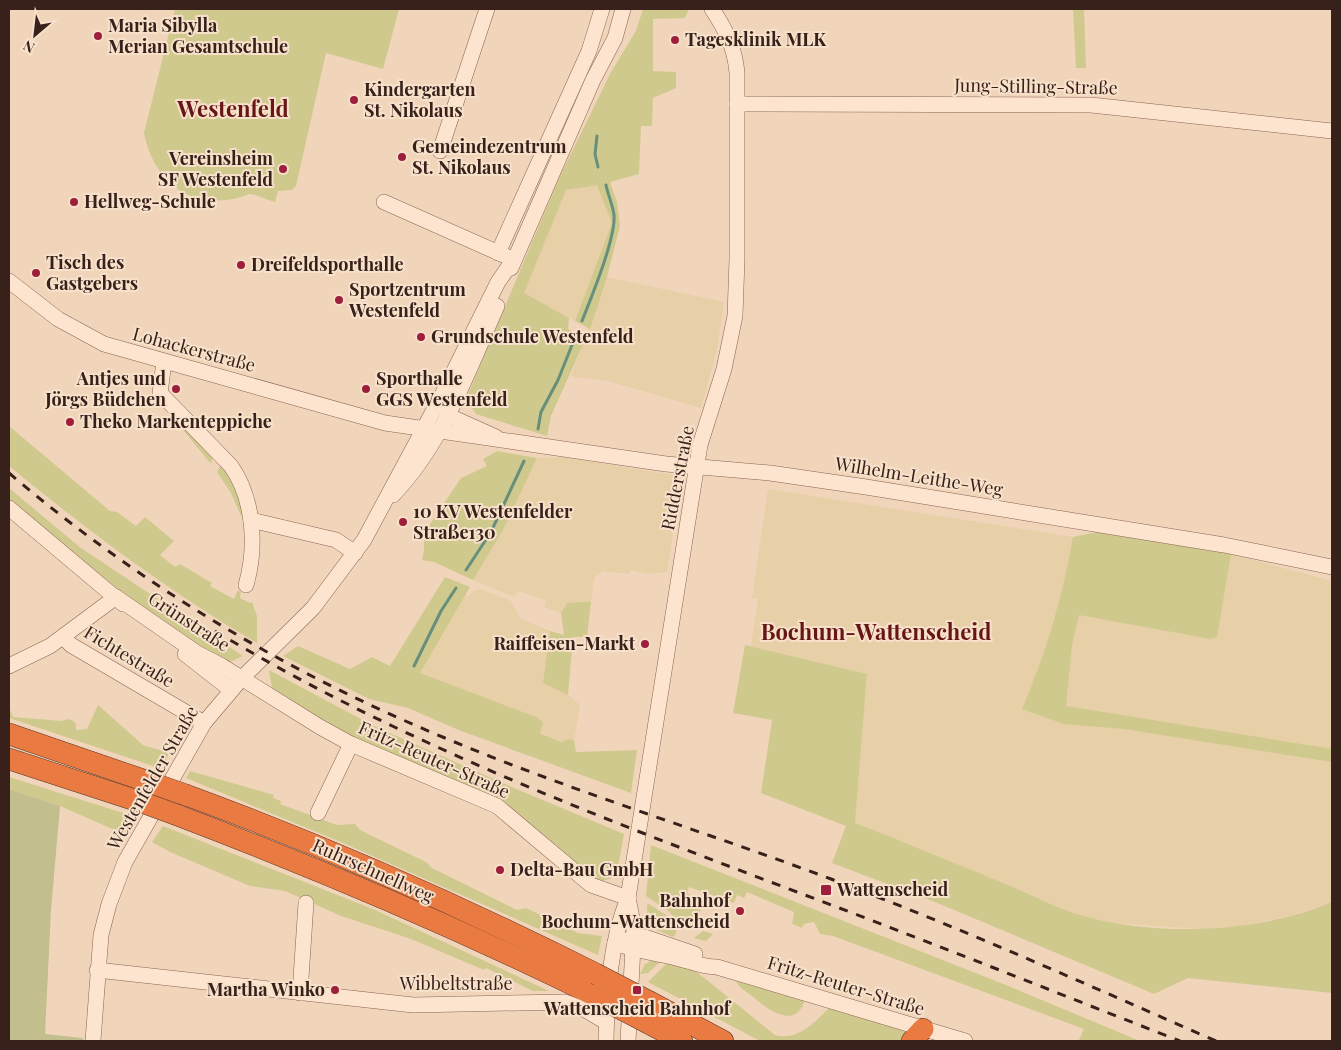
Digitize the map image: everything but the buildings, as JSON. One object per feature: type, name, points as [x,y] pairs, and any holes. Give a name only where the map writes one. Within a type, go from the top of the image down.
[{"type":"highway","name":"Ruhrschnellweg","points":[[15,735],[186,795],[323,848],[515,934],[723,1041]]},
{"type":"highway","name":"Ruhrschnellweg","points":[[9,759],[144,803],[273,851],[434,919],[594,996],[682,1041]]},
{"type":"street","points":[[440,150],[486,9]]},
{"type":"street","points":[[498,253],[589,51],[602,9]]},
{"type":"street","name":"Westenfelder Straße","points":[[602,61],[613,9]]},
{"type":"street","name":"Westenfelder Straße","points":[[447,415],[506,288],[514,259],[602,61],[615,38],[623,9]]},
{"type":"street","name":"Ridderstraße","points":[[628,898],[700,445],[728,357],[734,316],[737,260],[737,68],[728,33],[713,9]]},
{"type":"street","name":"Jung-Stilling-Straße","points":[[737,104],[1091,105],[1332,131]]},
{"type":"street","points":[[384,202],[514,259]]},
{"type":"street","name":"Westenfelder Straße","points":[[93,1041],[98,970],[105,920],[118,877],[174,773],[204,723],[242,678],[313,608],[355,553],[385,504],[398,474],[430,426],[498,282],[514,259]]},
{"type":"street","name":"Lohackerstraße","points":[[9,280],[58,319],[88,337],[110,346],[385,424],[430,426]]},
{"type":"street","points":[[164,362],[160,393],[231,466],[238,476],[251,520],[252,562],[246,585]]},
{"type":"street","points":[[430,426],[447,415]]},
{"type":"street","name":"Wilhelm-Leithe-Weg","points":[[447,415],[498,438]]},
{"type":"street","name":"Wilhelm-Leithe-Weg","points":[[430,426],[475,438],[498,438],[666,464],[697,466],[876,488],[1224,545],[1332,567]]},
{"type":"street","name":"Grünstraße","points":[[9,508],[116,597],[158,636],[232,690]]},
{"type":"street","points":[[251,520],[336,540],[355,553]]},
{"type":"street","points":[[9,666],[63,636],[116,597]]},
{"type":"street","name":"Grünstraße","points":[[116,597],[196,653],[242,678]]},
{"type":"street","name":"Fichtestraße","points":[[63,636],[71,645],[204,723]]},
{"type":"street","name":"Fritz-Reuter-Straße","points":[[242,678],[289,710],[351,744],[498,806],[591,885],[628,898]]},
{"type":"street","points":[[318,813],[351,744]]},
{"type":"street","points":[[606,1041],[610,970],[622,914],[628,898]]},
{"type":"street","points":[[628,898],[633,916],[634,944],[628,1041]]},
{"type":"street","points":[[300,993],[306,903]]},
{"type":"street","name":"Fritz-Reuter-Straße","points":[[615,943],[634,944],[707,967],[717,967],[919,1037],[965,1041]]},
{"type":"street","name":"Wibbeltstraße","points":[[98,970],[413,1005],[565,1002],[582,1008],[606,1022]]},
{"type":"shaded area","points":[[175,9],[399,9],[383,69],[326,53],[296,186],[292,190],[278,191],[275,202],[249,194],[238,198],[215,200],[186,194],[166,178],[152,157],[144,133]]},
{"type":"shaded area","points":[[643,9],[689,9],[685,18],[653,19],[653,71],[676,72],[676,88],[653,98],[652,126],[641,126],[639,174],[610,182],[617,202],[620,226],[607,277],[590,329],[575,321],[612,223],[597,185],[566,190],[524,293],[569,318],[568,329],[582,335],[581,337],[585,340],[551,416],[547,436],[476,414],[466,399],[560,176],[611,72],[636,31]]},
{"type":"shaded area","points":[[1073,9],[1084,9],[1086,68],[1076,68]]},
{"type":"shaded area","points":[[598,184],[612,223],[575,321],[523,293],[566,190]]},
{"type":"shaded area","points":[[607,277],[724,302],[717,350],[701,408],[608,381],[571,376]]},
{"type":"shaded area","points":[[179,419],[214,453],[211,464],[175,420]]},
{"type":"shaded area","points":[[9,426],[110,511],[117,512],[136,526],[145,517],[174,541],[160,555],[175,567],[180,564],[212,583],[210,586],[234,599],[238,590],[241,592],[240,598],[250,603],[252,602],[257,616],[257,643],[192,603],[129,559],[9,466]]},
{"type":"shaded area","points":[[497,451],[537,458],[503,530],[473,580],[434,562],[422,560],[424,533],[461,478],[487,466],[483,459]]},
{"type":"shaded area","points":[[563,457],[673,475],[682,479],[667,572],[649,574],[630,570],[629,574],[603,571],[594,578],[591,602],[567,603],[561,613],[544,607],[546,600],[518,591],[515,597],[473,580],[503,530],[537,458]]},
{"type":"shaded area","points":[[221,465],[236,479],[243,515],[241,516],[231,493],[217,472]]},
{"type":"shaded area","points":[[9,488],[81,548],[243,656],[230,662],[194,645],[165,625],[9,502]]},
{"type":"shaded area","points":[[768,489],[1073,537],[1097,532],[1231,554],[1332,581],[1332,902],[1289,916],[1241,926],[1202,929],[1112,923],[1081,916],[1044,902],[855,823],[867,674],[751,646],[758,599],[752,598]]},
{"type":"shaded area","points":[[1097,532],[1231,554],[1217,637],[1211,639],[1079,615],[1072,645],[1066,706],[1332,749],[1332,762],[1124,729],[1064,724],[1022,709],[1039,667],[1053,624],[1073,537]]},
{"type":"shaded area","points":[[445,577],[470,587],[420,673],[536,717],[543,722],[540,733],[561,742],[569,739],[574,740],[576,752],[637,750],[631,793],[461,731],[408,708],[369,699],[283,656],[298,646],[350,669],[372,657],[390,666]]},
{"type":"shaded area","points":[[481,589],[511,601],[520,618],[550,631],[543,683],[568,695],[580,705],[574,740],[569,739],[561,742],[419,673],[465,595],[468,597],[473,591]]},
{"type":"shaded area","points":[[591,602],[587,637],[573,637],[568,695],[543,683],[550,631],[564,635],[561,613],[567,603]]},
{"type":"shaded area","points":[[745,645],[867,674],[855,823],[1064,910],[1113,923],[1176,929],[1209,929],[1241,926],[1273,920],[1332,902],[1332,993],[1188,978],[1154,994],[935,902],[832,863],[846,826],[761,793],[772,720],[733,713]]},
{"type":"shaded area","points":[[269,670],[374,726],[624,834],[616,877],[602,881],[594,880],[506,803],[354,738],[300,707],[272,688]]},
{"type":"shaded area","points":[[98,705],[143,745],[169,753],[162,769],[9,718],[9,707],[13,717],[62,721],[66,719],[76,724],[76,730],[87,729]]},
{"type":"shaded area","points":[[190,771],[274,795],[273,798],[281,801],[280,804],[337,825],[355,824],[360,830],[517,910],[526,908],[578,933],[602,936],[598,955],[343,843],[186,778]]},
{"type":"shaded area","points":[[9,777],[136,817],[126,835],[60,806],[9,789]]},
{"type":"shaded area","points":[[9,789],[60,806],[51,910],[45,1034],[82,1038],[85,1041],[9,1041]]},
{"type":"shaded area","points":[[163,826],[373,909],[549,991],[533,991],[486,968],[484,970],[411,939],[341,916],[285,891],[250,886],[170,852],[152,842]]},
{"type":"shaded area","points":[[651,845],[1006,985],[1140,1041],[1079,1040],[1084,1029],[833,936],[820,934],[814,922],[804,924],[802,928],[792,924],[794,912],[747,892],[744,898],[737,895],[734,903],[689,887],[687,893],[694,897],[691,906],[701,910],[695,925],[687,928],[685,924],[684,927],[667,910],[646,896]]},
{"type":"shaded area","points":[[649,904],[675,921],[678,927],[673,937],[652,926],[647,913],[647,905]]},
{"type":"shaded area","points":[[703,931],[713,934],[706,941],[694,938]]},
{"type":"shaded area","points":[[657,958],[663,959],[648,973],[640,974],[645,964]]},
{"type":"shaded area","points":[[666,964],[687,964],[775,1035],[783,1036],[798,1033],[811,1025],[829,1008],[904,1031],[907,1041],[760,1041],[648,982]]},
{"type":"shaded area","points":[[736,981],[805,1000],[795,1014],[788,1016],[780,1015],[759,1002]]},
{"type":"waterway","points":[[597,136],[595,154],[598,167]]},
{"type":"waterway","points":[[582,321],[602,268],[614,225],[614,215],[606,185]]},
{"type":"waterway","points":[[538,429],[541,412],[558,380],[574,340]]},
{"type":"waterway","points":[[466,570],[491,532],[524,461]]},
{"type":"waterway","points":[[414,666],[441,611],[456,588]]},
{"type":"railway","points":[[9,473],[59,514],[162,588],[271,654],[386,712],[540,776],[783,861],[928,917],[1216,1041]]},
{"type":"railway","points":[[215,631],[355,708],[500,775],[647,835],[893,928],[1180,1041]]},
{"type":"place","name":"Maria Sibylla Merian Gesamtschule","points":[[98,36]]},
{"type":"place","name":"Tagesklinik MLK","points":[[675,40]]},
{"type":"place","name":"Kindergarten St. Nikolaus","points":[[354,100]]},
{"type":"place","name":"Gemeindezentrum St. Nikolaus","points":[[402,157]]},
{"type":"place","name":"Vereinsheim SF Westenfeld","points":[[283,169]]},
{"type":"place","name":"Hellweg-Schule","points":[[74,202]]},
{"type":"place","name":"Dreifeldsporthalle","points":[[241,265]]},
{"type":"place","name":"Tisch des Gastgebers","points":[[36,273]]},
{"type":"place","name":"Sportzentrum Westenfeld","points":[[339,300]]},
{"type":"place","name":"Grundschule Westenfeld","points":[[421,337]]},
{"type":"place","name":"Antjes und Jörgs Büdchen","points":[[176,389]]},
{"type":"place","name":"Sporthalle GGS Westenfeld","points":[[366,389]]},
{"type":"place","name":"Theko Markenteppiche","points":[[70,422]]},
{"type":"place","name":"10 KV Westenfelder Straße130","points":[[403,522]]},
{"type":"place","name":"Raiffeisen-Markt","points":[[645,644]]},
{"type":"place","name":"Delta-Bau GmbH","points":[[500,870]]},
{"type":"place","name":"Wattenscheid","points":[[826,890]]},
{"type":"place","name":"Bahnhof Bochum-Wattenscheid","points":[[740,911]]},
{"type":"place","name":"Martha Winko","points":[[335,990]]},
{"type":"place","name":"Wattenscheid Bahnhof","points":[[637,990]]},
{"type":"district","name":"Westenfeld","points":[[233,109]]},
{"type":"district","name":"Bochum-Wattenscheid","points":[[876,632]]}]
